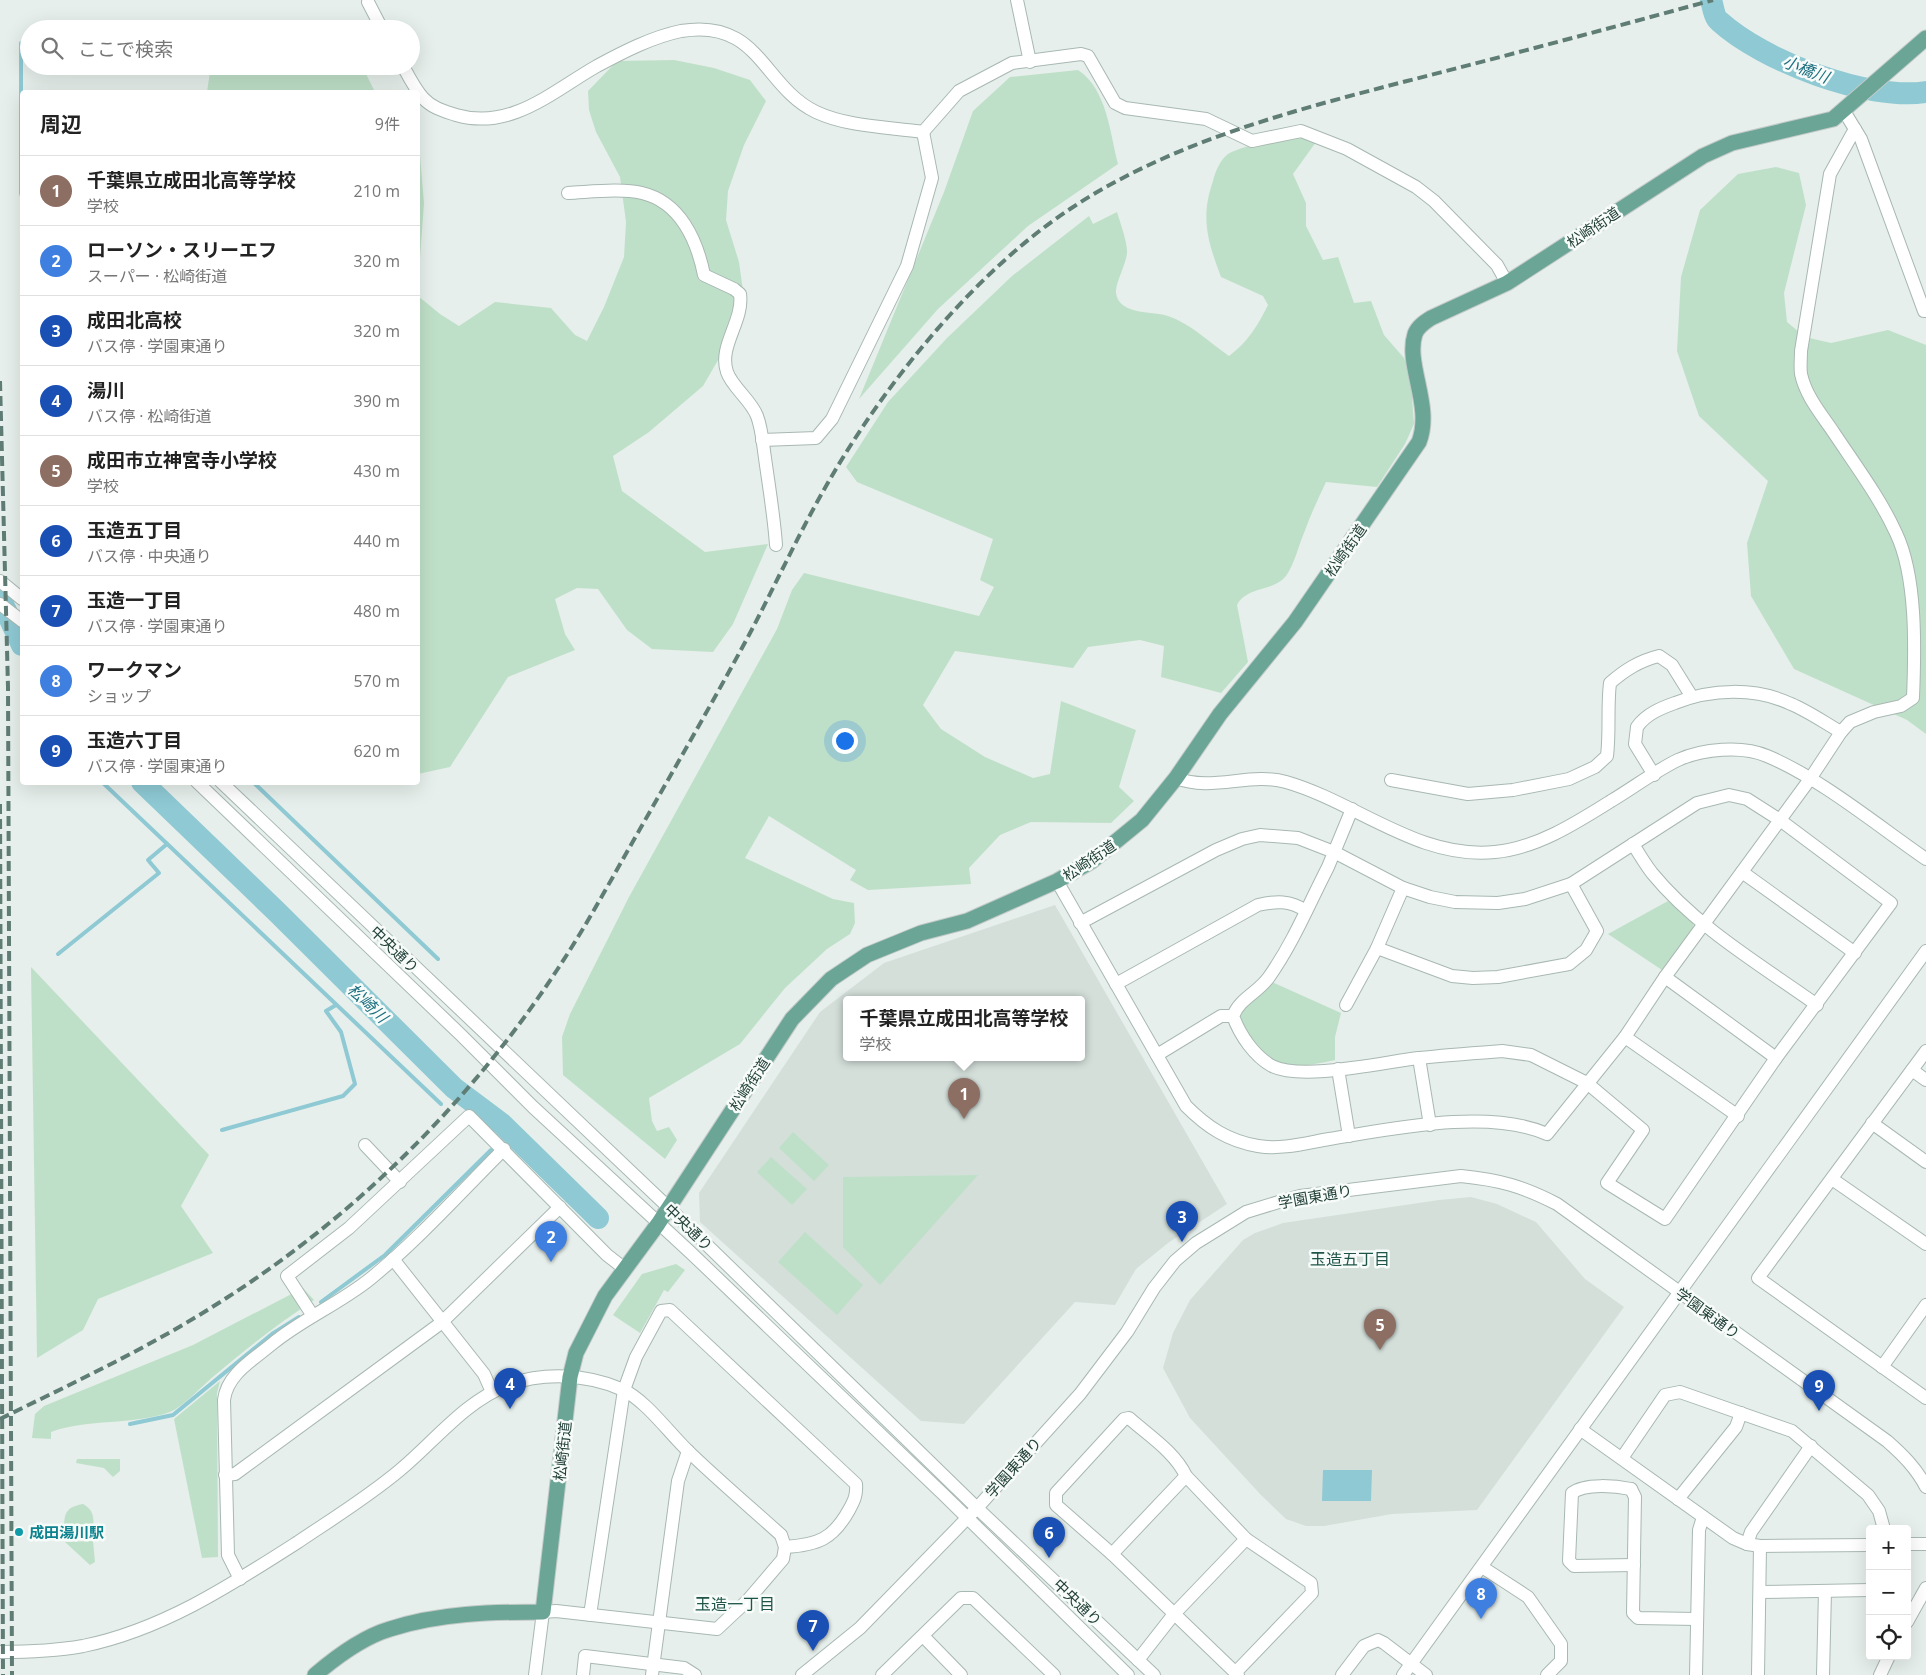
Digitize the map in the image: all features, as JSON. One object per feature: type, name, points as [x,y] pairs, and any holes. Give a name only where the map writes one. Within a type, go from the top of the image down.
[{"type":"main road","name":"松崎街道","points":[[543,1612],[570,1377],[576,1353],[586,1330],[605,1296],[658,1224],[792,1019],[831,979],[881,948],[921,933],[967,921],[1057,882],[1092,862],[1142,820],[1176,778],[1220,714],[1295,622],[1419,442],[1424,420],[1414,351],[1416,332],[1420,325],[1431,318],[1507,283],[1703,156],[1732,143],[1833,119],[1926,38]]},
{"type":"main road","points":[[315,1675],[328,1664],[369,1638],[390,1629],[481,1612],[543,1612]]},
{"type":"street","points":[[1017,0],[1030,62]]},
{"type":"street","points":[[368,2],[377,20]]},
{"type":"street","points":[[420,94],[436,108],[467,118],[492,119],[515,113],[541,102],[597,67],[662,36],[681,31],[716,32],[734,38],[755,52],[796,100],[815,111],[834,119],[924,132]]},
{"type":"street","points":[[762,440],[816,438],[832,419],[907,266],[932,178],[924,132],[958,91],[1012,63],[1081,54],[1088,56],[1115,103],[1125,108],[1206,119],[1252,141],[1302,131],[1347,149],[1416,187],[1434,201],[1497,265],[1507,283]]},
{"type":"street","points":[[409,75],[418,90]]},
{"type":"street","points":[[1844,111],[1861,139],[1924,311],[1926,311]]},
{"type":"street","points":[[1057,882],[1186,1106],[1208,1127],[1223,1135],[1240,1142],[1278,1147],[1430,1125],[1497,1122],[1530,1127],[1547,1134],[1625,1037],[1665,977],[1810,779],[1841,732],[1850,722],[1874,712],[1901,706],[1913,698],[1914,670],[1911,596],[1907,560],[1878,499],[1809,396],[1801,373],[1801,352],[1830,174],[1855,129]]},
{"type":"street","points":[[568,193],[641,193],[661,202],[679,216],[694,242],[704,275],[734,289],[740,294],[742,305],[726,350],[725,361],[727,373],[758,416],[776,546]]},
{"type":"street","points":[[0,581],[20,597]]},
{"type":"street","points":[[0,604],[20,619]]},
{"type":"street","points":[[1391,780],[1468,794],[1513,790],[1569,779],[1595,767],[1607,756],[1610,731],[1607,708],[1610,683],[1623,671],[1644,660],[1659,656],[1672,664],[1692,697]]},
{"type":"street","points":[[1654,775],[1634,744],[1637,727],[1656,711],[1692,697],[1720,692],[1769,695],[1791,704],[1841,732]]},
{"type":"street","points":[[1176,778],[1195,784],[1274,779],[1288,782],[1432,844],[1456,852],[1495,852],[1530,845],[1580,820],[1678,760],[1706,752],[1738,750],[1766,755],[1810,779],[1926,859]]},
{"type":"street","name":"中央通り","points":[[200,785],[658,1224],[690,1252],[1128,1675]]},
{"type":"street","name":"中央通り","points":[[224,785],[668,1207],[977,1508],[1154,1675]]},
{"type":"street","points":[[1080,924],[1216,850],[1260,834],[1298,838],[1334,852],[1403,888],[1430,897],[1454,902],[1498,904],[1525,899],[1571,884],[1697,803],[1729,795],[1747,799],[1780,820],[1891,903],[1776,1058],[1666,1219],[1607,1183],[1643,1130],[1587,1083],[1531,1055],[1502,1051],[1419,1058],[1311,1071],[1274,1067],[1254,1051],[1238,1029],[1233,1016],[1237,1006],[1267,980],[1283,957],[1334,852],[1352,809]]},
{"type":"street","points":[[1633,844],[1651,872],[1704,923],[1817,1005]]},
{"type":"street","points":[[1742,872],[1855,953]]},
{"type":"street","points":[[1377,948],[1424,968],[1452,976],[1473,978],[1498,977],[1569,964],[1586,950],[1597,931],[1571,884]]},
{"type":"street","points":[[1346,1005],[1377,948],[1403,888]]},
{"type":"street","points":[[1116,984],[1258,905],[1274,901],[1285,902],[1296,904],[1306,911]]},
{"type":"street","points":[[1403,1675],[1926,950]]},
{"type":"street","points":[[1665,977],[1776,1058]]},
{"type":"street","points":[[1157,1055],[1221,1016],[1233,1016]]},
{"type":"street","points":[[1625,1037],[1738,1116]]},
{"type":"street","points":[[1926,1051],[1758,1278],[1926,1398]]},
{"type":"street","points":[[1419,1058],[1430,1125]]},
{"type":"street","points":[[1338,1069],[1349,1136]]},
{"type":"street","points":[[1912,1070],[1926,1080]]},
{"type":"street","points":[[314,1316],[287,1276],[349,1228],[469,1116],[504,1149],[607,1255],[625,1269]]},
{"type":"street","points":[[1872,1123],[1926,1162]]},
{"type":"street","points":[[365,1144],[400,1182]]},
{"type":"street","points":[[240,1579],[228,1555],[225,1474],[225,1389],[232,1378],[271,1345],[314,1316],[343,1300],[393,1259],[504,1149]]},
{"type":"street","name":"学園東通り","points":[[802,1675],[860,1628],[977,1508],[1080,1394],[1127,1332],[1154,1288],[1175,1261],[1196,1243],[1230,1220],[1246,1212],[1300,1196],[1461,1176],[1508,1183],[1528,1189],[1557,1204],[1887,1441],[1906,1457],[1918,1472],[1926,1487]]},
{"type":"street","points":[[1832,1179],[1926,1244]]},
{"type":"street","points":[[225,1474],[235,1474],[441,1323],[560,1207]]},
{"type":"street","points":[[393,1259],[441,1323],[484,1374],[492,1392]]},
{"type":"street","points":[[1882,1367],[1926,1304]]},
{"type":"street","points":[[590,1614],[624,1390],[645,1337],[661,1312],[670,1310],[856,1484],[856,1498],[838,1529],[830,1536],[801,1546],[785,1547]]},
{"type":"street","points":[[0,1652],[44,1651],[83,1646],[116,1637],[152,1625],[240,1579],[344,1512],[399,1471],[473,1404],[492,1392],[527,1379],[570,1377],[605,1383],[624,1390],[650,1412],[688,1451],[781,1535],[785,1547],[784,1559],[748,1600],[717,1629],[660,1624],[590,1614],[543,1612],[535,1675]]},
{"type":"street","points":[[1622,1458],[1665,1395],[1672,1392],[1680,1392],[1792,1431],[1868,1495],[1879,1511],[1883,1525]]},
{"type":"street","points":[[1678,1499],[1736,1427],[1741,1413]]},
{"type":"street","points":[[1129,1418],[1181,1465],[1186,1476],[1246,1539],[1311,1583],[1312,1593],[1237,1674],[1112,1554],[1056,1505],[1054,1498],[1056,1493],[1124,1419],[1129,1418]]},
{"type":"street","points":[[1580,1429],[1703,1517],[1734,1538],[1747,1544],[1760,1546],[1866,1545]]},
{"type":"street","points":[[1747,1544],[1751,1532],[1811,1446]]},
{"type":"street","points":[[653,1670],[678,1481],[688,1451]]},
{"type":"street","points":[[1632,1489],[1644,1474]]},
{"type":"street","points":[[1112,1554],[1186,1476]]},
{"type":"street","points":[[1632,1489],[1622,1487],[1582,1488],[1572,1493],[1569,1561],[1574,1566],[1634,1565]]},
{"type":"street","points":[[1632,1489],[1635,1497],[1634,1613],[1638,1618],[1697,1619]]},
{"type":"street","points":[[1696,1675],[1699,1523],[1703,1517]]},
{"type":"street","points":[[1138,1660],[1174,1614],[1246,1539]]},
{"type":"street","points":[[1911,1544],[1926,1544]]},
{"type":"street","points":[[1758,1675],[1760,1546]]},
{"type":"street","points":[[1482,1567],[1528,1597],[1561,1644],[1561,1661],[1547,1675]]},
{"type":"street","points":[[1911,1615],[1926,1588]]},
{"type":"street","points":[[1760,1592],[1866,1590]]},
{"type":"street","points":[[1823,1675],[1825,1591]]},
{"type":"street","points":[[882,1675],[961,1598],[973,1598],[1054,1675]]},
{"type":"street","points":[[922,1636],[961,1675]]},
{"type":"street","points":[[1342,1675],[1364,1646],[1378,1640],[1426,1675]]},
{"type":"street","points":[[582,1675],[585,1656],[653,1670],[684,1668],[695,1675]]},
{"type":"street","points":[[1880,1675],[1887,1660]]},
{"type":"shaded area","points":[[1055,905],[1227,1204],[1168,1243],[1136,1269],[1115,1305],[1075,1302],[964,1424],[921,1421],[700,1222],[699,1193],[820,1012],[884,963]]},
{"type":"shaded area","points":[[1471,1197],[1497,1204],[1536,1222],[1585,1279],[1624,1307],[1477,1510],[1392,1514],[1324,1526],[1306,1526],[1286,1519],[1261,1495],[1190,1418],[1163,1368],[1173,1333],[1190,1300],[1243,1240],[1255,1233],[1283,1223]]},
{"type":"green space","points":[[674,60],[714,68],[750,80],[766,101],[744,145],[728,191],[726,220],[739,262],[746,312],[703,386],[649,432],[613,456],[622,491],[705,552],[768,544],[733,624],[713,652],[652,649],[627,630],[598,589],[577,588],[555,599],[565,634],[575,650],[508,677],[450,767],[420,774],[420,298],[459,326],[495,302],[551,308],[575,335],[587,341],[604,307],[624,257],[626,222],[620,177],[596,132],[589,110],[588,91],[617,61]]},
{"type":"green space","points":[[1078,70],[1088,78],[1101,100],[1106,112],[1118,164],[1028,226],[938,309],[859,399],[944,192],[973,111],[1010,77]]},
{"type":"green space","points":[[210,75],[366,75],[374,90],[207,90]]},
{"type":"green space","points":[[1294,136],[1316,142],[1293,174],[1306,203],[1306,226],[1323,260],[1338,257],[1354,303],[1371,301],[1384,335],[1404,358],[1410,371],[1414,424],[1405,444],[1377,487],[1326,482],[1286,576],[1274,585],[1247,595],[1237,605],[1248,662],[1221,693],[1161,677],[1164,646],[1140,640],[1088,647],[1073,668],[955,651],[923,705],[941,729],[985,757],[1033,778],[1050,774],[1061,701],[1136,730],[1119,787],[1134,801],[1111,823],[1031,822],[1000,835],[969,868],[971,884],[868,890],[850,880],[856,870],[769,816],[745,858],[833,899],[854,903],[855,923],[850,934],[827,949],[785,988],[740,1044],[649,1098],[652,1121],[657,1131],[669,1127],[677,1140],[665,1159],[563,1075],[562,1037],[570,1014],[629,897],[777,629],[792,590],[804,573],[979,616],[994,587],[980,580],[993,539],[857,482],[846,467],[888,402],[947,338],[1012,276],[1089,216],[1093,224],[1117,212],[1127,249],[1116,289],[1119,300],[1124,306],[1176,319],[1192,328],[1229,356],[1252,333],[1268,305],[1263,296],[1221,277],[1207,230],[1206,218],[1209,194],[1220,163],[1228,154],[1250,145]]},
{"type":"green space","points":[[420,155],[424,203],[420,258]]},
{"type":"green space","points":[[1776,167],[1799,173],[1806,205],[1784,293],[1787,322],[1805,337],[1831,343],[1888,330],[1926,345],[1926,734],[1907,720],[1794,669],[1751,596],[1747,543],[1768,481],[1699,416],[1677,351],[1681,277],[1700,210],[1738,174]]},
{"type":"green space","points":[[1668,901],[1692,920],[1694,927],[1662,970],[1608,934]]},
{"type":"green space","points":[[31,967],[209,1155],[181,1206],[213,1253],[98,1299],[83,1330],[37,1358]]},
{"type":"green space","points":[[1272,982],[1341,1013],[1335,1037],[1335,1060],[1299,1066],[1286,1065],[1265,1055],[1256,1045],[1238,1014]]},
{"type":"green space","points":[[793,1132],[829,1165],[814,1181],[779,1148]]},
{"type":"green space","points":[[771,1157],[807,1189],[792,1205],[757,1172]]},
{"type":"green space","points":[[978,1175],[880,1285],[843,1247],[843,1177]]},
{"type":"green space","points":[[805,1232],[863,1285],[837,1315],[778,1262]]},
{"type":"green space","points":[[676,1264],[685,1270],[668,1292],[664,1290],[640,1333],[613,1315],[642,1274]]},
{"type":"green space","points":[[303,1288],[314,1300],[251,1346],[187,1401],[170,1412],[140,1419],[65,1428],[51,1432],[51,1439],[32,1438],[35,1414],[44,1406],[193,1345]]},
{"type":"green space","points":[[220,1381],[217,1393],[218,1557],[202,1558],[174,1419]]},
{"type":"green space","points":[[77,1459],[120,1459],[120,1471],[113,1477],[104,1468],[76,1463]]},
{"type":"green space","points":[[83,1504],[92,1515],[93,1529],[64,1529],[67,1512],[73,1507]]},
{"type":"green space","points":[[93,1541],[95,1562],[90,1565],[65,1542]]},
{"type":"water","points":[[1323,1470],[1372,1470],[1371,1501],[1322,1501]]},
{"type":"waterway","name":"小橋川","points":[[1711,0],[1719,21],[1738,36],[1788,63],[1846,84],[1902,93],[1926,92]]},
{"type":"waterway","points":[[21,75],[21,90]]},
{"type":"waterway","name":"松崎川","points":[[0,598],[20,641]]},
{"type":"waterway","points":[[105,785],[441,1104]]},
{"type":"waterway","name":"松崎川","points":[[145,785],[278,913],[454,1088],[502,1124],[598,1218]]},
{"type":"waterway","points":[[256,785],[438,959]]},
{"type":"waterway","points":[[58,954],[159,873],[148,860],[167,844]]},
{"type":"waterway","points":[[222,1130],[343,1096],[355,1084],[341,1032],[326,1011],[336,1005]]},
{"type":"waterway","points":[[321,1302],[385,1255],[491,1150]]},
{"type":"waterway","points":[[130,1424],[173,1415],[272,1334],[299,1317]]},
{"type":"railway","points":[[0,1419],[110,1365],[191,1320],[267,1271],[315,1235],[361,1196],[447,1112],[523,1019],[579,936],[722,684],[813,510],[858,433],[910,362],[970,293],[1002,262],[1070,209],[1109,185],[1190,147],[1233,131],[1363,92],[1713,0]]},
{"type":"railway","points":[[0,381],[8,687],[12,1675]]},
{"type":"railway","points":[[0,804],[3,1675]]},
{"type":"place","name":"千葉県立成田北高等学校","points":[[964,1119]]},
{"type":"place","name":"成田北高校","points":[[1182,1242]]},
{"type":"place","name":"ローソン・スリーエフ","points":[[551,1262]]},
{"type":"place","name":"成田市立神宮寺小学校","points":[[1380,1350]]},
{"type":"place","name":"湯川","points":[[510,1409]]},
{"type":"place","name":"玉造六丁目","points":[[1819,1411]]},
{"type":"place","name":"成田湯川駅","points":[[19,1532]]},
{"type":"place","name":"玉造五丁目","points":[[1049,1558]]},
{"type":"place","name":"ワークマン","points":[[1481,1619]]},
{"type":"place","name":"玉造一丁目","points":[[813,1651]]},
{"type":"district","name":"玉造五丁目","points":[[1350,1259]]},
{"type":"district","name":"玉造一丁目","points":[[735,1604]]}]
